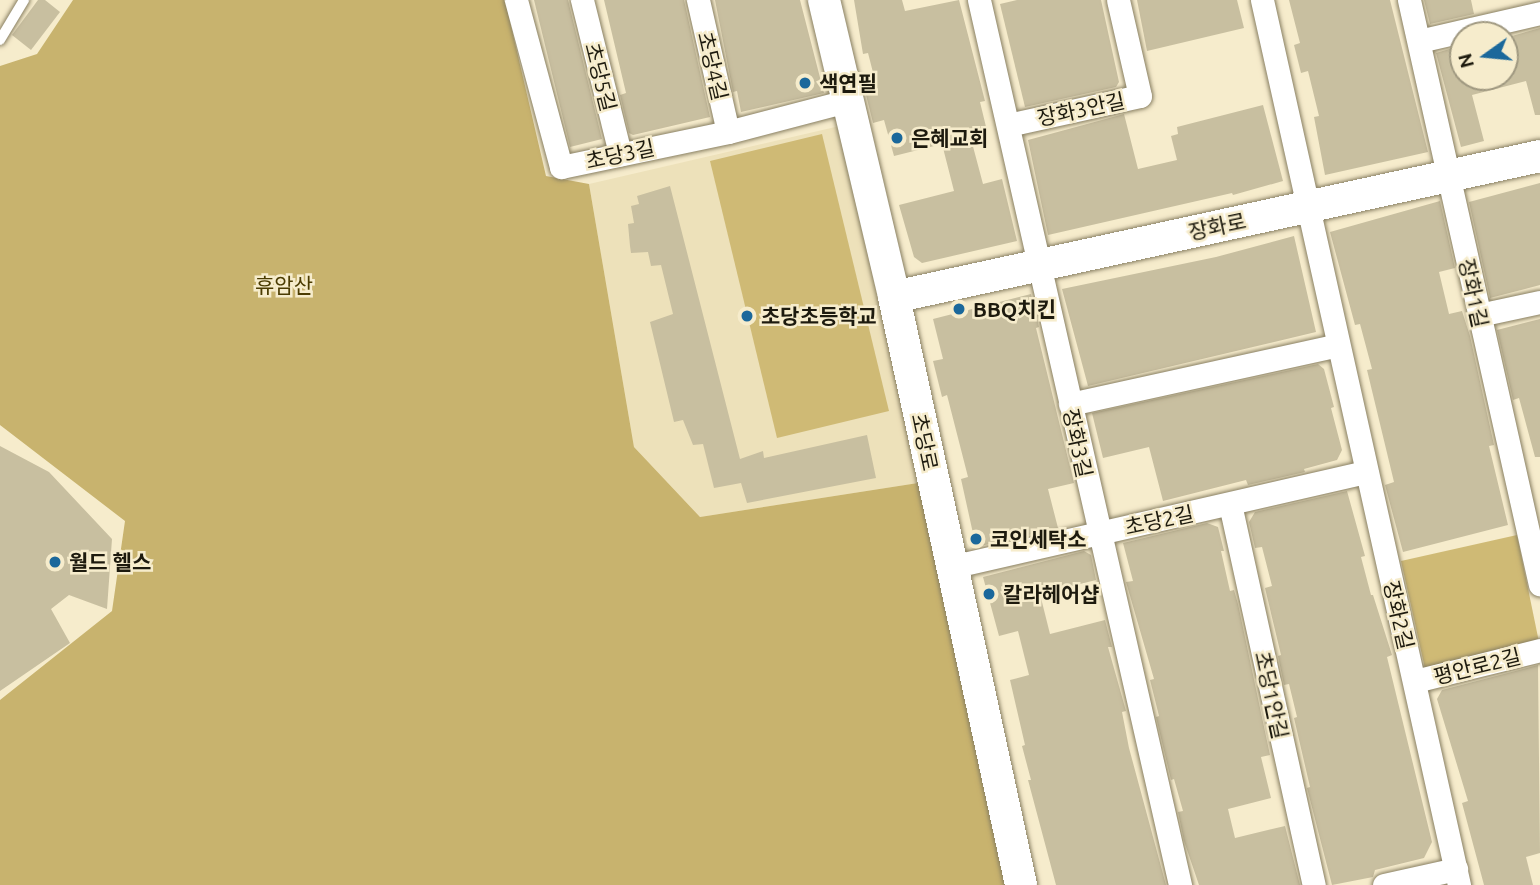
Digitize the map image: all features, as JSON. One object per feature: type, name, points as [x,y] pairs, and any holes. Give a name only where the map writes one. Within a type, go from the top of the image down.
[{"type":"street","name":"초당3길","points":[[516,0],[561,167],[728,132],[847,101]]},
{"type":"street","name":"초당5길","points":[[582,0],[621,154]]},
{"type":"street","name":"초당4길","points":[[698,0],[728,132]]},
{"type":"street","name":"초당로","points":[[824,0],[894,298],[1021,885]]},
{"type":"street","name":"장화3길","points":[[979,0],[1180,885]]},
{"type":"street","name":"장화3안길","points":[[1008,125],[1140,96],[1118,0]]},
{"type":"street","name":"장화2길","points":[[1262,0],[1457,877]]},
{"type":"street","name":"장화1길","points":[[1409,0],[1540,585]]},
{"type":"street","points":[[1419,41],[1540,13]]},
{"type":"street","name":"장화로","points":[[894,298],[1540,156]]},
{"type":"street","points":[[1479,315],[1540,302]]},
{"type":"street","points":[[1070,404],[1338,345]]},
{"type":"street","name":"초당2길","points":[[951,567],[1366,472]]},
{"type":"street","name":"초당1안길","points":[[1230,504],[1314,885]]},
{"type":"street","name":"평안로2길","points":[[1415,681],[1540,650]]},
{"type":"street","points":[[1384,885],[1457,877]]},
{"type":"lane","points":[[0,40],[24,0]]},
{"type":"shaded area","name":"초당초등학교","points":[[844,125],[918,483],[700,517],[634,447],[589,184]]},
{"type":"shaded area","points":[[822,134],[889,411],[777,438],[710,161]]},
{"type":"shaded area","points":[[1517,535],[1540,647],[1426,673],[1401,561]]},
{"type":"green space","name":"휴암산","points":[[73,0],[505,0],[546,176],[589,184],[634,447],[700,517],[918,483],[1014,885],[0,885],[0,700],[112,611],[125,521],[0,425],[0,66],[37,54]]},
{"type":"building","points":[[38,0],[45,0],[60,12],[31,50],[12,35]]},
{"type":"building","points":[[534,0],[568,0],[602,139],[570,147]]},
{"type":"building","points":[[604,0],[684,0],[710,117],[633,135],[629,133],[620,95],[626,93]]},
{"type":"building","points":[[715,0],[800,0],[824,93],[741,112],[737,91],[733,92]]},
{"type":"building","points":[[854,0],[902,0],[905,11],[959,0],[985,101],[980,102],[988,135],[971,139],[983,184],[1002,179],[1017,241],[922,263],[914,257],[899,205],[954,191],[942,144],[894,156],[884,120],[873,123],[866,95],[878,92],[868,53],[863,54]]},
{"type":"building","points":[[1017,0],[1101,0],[1119,82],[1116,87],[1025,107],[1000,4]]},
{"type":"building","points":[[1137,0],[1237,0],[1244,28],[1147,51]]},
{"type":"building","points":[[1289,0],[1390,0],[1428,152],[1325,175],[1314,117],[1319,116],[1308,71],[1301,73],[1294,45],[1300,43]]},
{"type":"building","points":[[1424,0],[1471,0],[1474,14],[1430,24]]},
{"type":"building","points":[[1540,28],[1540,115],[1535,115],[1526,81],[1519,83],[1519,34]]},
{"type":"building","points":[[1449,49],[1449,91],[1487,91],[1472,95],[1484,141],[1461,147],[1436,53]]},
{"type":"building","points":[[1263,105],[1283,181],[1233,195],[1232,193],[1048,235],[1028,140],[1124,114],[1138,169],[1177,160],[1171,136],[1178,134],[1177,127]]},
{"type":"building","points":[[1540,183],[1540,285],[1490,298],[1469,202]]},
{"type":"building","points":[[670,186],[740,459],[763,451],[764,458],[867,435],[876,478],[747,503],[741,483],[714,488],[703,444],[693,445],[683,420],[674,422],[650,322],[673,314],[661,265],[651,266],[648,252],[631,253],[628,224],[634,223],[631,206],[639,204],[637,196]]},
{"type":"building","points":[[1440,201],[1455,268],[1439,272],[1449,314],[1462,311],[1470,336],[1494,445],[1489,446],[1508,525],[1403,552],[1385,485],[1394,482],[1367,370],[1372,369],[1360,324],[1355,325],[1330,232]]},
{"type":"building","points":[[1294,236],[1316,332],[1088,386],[1062,289],[1216,257]]},
{"type":"building","points":[[1031,294],[1039,327],[1036,328],[1074,483],[1048,489],[1058,528],[976,547],[961,479],[968,477],[947,395],[942,397],[933,361],[943,359],[933,319]]},
{"type":"building","points":[[1540,319],[1540,457],[1535,457],[1519,398],[1513,400],[1497,330]]},
{"type":"building","points":[[1318,364],[1324,369],[1334,407],[1331,408],[1342,450],[1337,460],[1304,469],[1305,472],[1248,485],[1246,480],[1163,501],[1149,447],[1103,458],[1092,413]]},
{"type":"building","name":"월드 헬스","points":[[0,446],[49,472],[112,539],[107,609],[69,595],[51,609],[70,643],[0,691]]},
{"type":"building","points":[[1347,491],[1365,556],[1361,557],[1371,595],[1392,655],[1387,657],[1432,842],[1424,858],[1375,870],[1373,877],[1332,885],[1307,788],[1310,787],[1294,718],[1297,717],[1289,684],[1284,685],[1278,656],[1281,655],[1265,588],[1272,586],[1262,547],[1255,548],[1249,522],[1255,512]]},
{"type":"building","points":[[1207,523],[1218,527],[1230,591],[1234,590],[1238,604],[1270,755],[1261,757],[1271,798],[1228,809],[1235,838],[1285,826],[1300,885],[1199,885],[1184,841],[1178,812],[1183,811],[1174,779],[1171,780],[1156,717],[1159,716],[1150,680],[1154,679],[1126,582],[1133,581],[1123,543]]},
{"type":"building","points":[[1084,551],[1091,555],[1096,580],[1040,594],[1050,634],[1105,620],[1112,647],[1108,647],[1126,711],[1122,712],[1129,748],[1166,885],[1056,885],[1028,780],[1031,780],[1022,746],[1025,745],[1010,680],[1029,675],[1018,631],[999,636],[983,577]]},
{"type":"building","points":[[1538,665],[1540,853],[1526,857],[1533,885],[1484,885],[1462,803],[1468,801],[1437,699],[1442,690]]},
{"type":"place","name":"색연필","points":[[805,83]]},
{"type":"place","name":"은혜교회","points":[[897,138]]},
{"type":"place","name":"BBQ치킨","points":[[959,309]]},
{"type":"place","name":"초당초등학교","points":[[747,316]]},
{"type":"place","name":"코인세탁소","points":[[976,539]]},
{"type":"place","name":"월드 헬스","points":[[55,562]]},
{"type":"place","name":"칼라헤어샵","points":[[989,594]]}]
